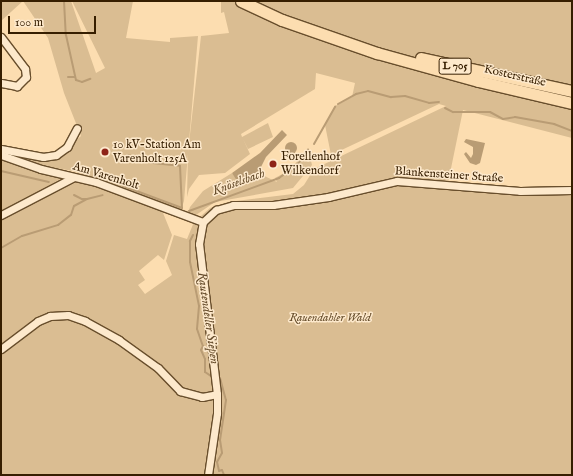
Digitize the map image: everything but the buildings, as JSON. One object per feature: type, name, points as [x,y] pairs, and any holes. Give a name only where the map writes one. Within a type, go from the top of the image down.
[{"type":"main road","name":"Kosterstraße","points":[[241,1],[282,20],[338,39],[478,81],[572,103]]},
{"type":"main road","name":"Kosterstraße","points":[[338,39],[572,91]]},
{"type":"street","points":[[1,36],[25,69],[26,78],[17,86],[1,83]]},
{"type":"street","points":[[1,149],[37,157],[56,155],[67,147],[77,128]]},
{"type":"street","name":"Am Varenholt","points":[[1,155],[17,162],[102,184],[203,222]]},
{"type":"street","points":[[1,215],[74,176]]},
{"type":"street","name":"Blankensteiner Straße","points":[[203,222],[216,210],[233,205],[273,205],[328,197],[388,182],[520,191],[572,190]]},
{"type":"street","points":[[203,222],[199,244],[201,270],[217,394],[217,413],[208,475]]},
{"type":"street","points":[[1,349],[38,321],[50,316],[68,315],[90,323],[119,340],[158,368],[180,391],[202,397],[217,394]]},
{"type":"green space","points":[[1,1],[23,1],[1,21]]},
{"type":"green space","points":[[23,1],[71,1],[96,73],[105,68],[72,1],[133,1],[126,38],[170,42],[170,38],[198,36],[184,201],[181,210],[107,182],[73,171],[29,163],[1,152],[46,161],[60,155],[81,136],[64,93],[48,38]]},
{"type":"green space","points":[[221,1],[572,1],[572,138],[463,110],[448,183],[387,180],[320,196],[216,209],[203,217],[201,216],[210,208],[228,202],[293,194],[304,185],[314,169],[446,106],[439,104],[331,155],[325,125],[335,106],[352,97],[355,83],[316,73],[315,89],[241,134],[242,137],[268,123],[273,137],[248,149],[243,139],[250,154],[225,173],[199,175],[189,189],[187,197],[188,152],[201,36],[229,33],[224,12],[221,13]]},
{"type":"green space","points":[[308,148],[312,165],[293,188],[215,202],[196,215],[188,213],[190,207],[203,191],[232,173],[241,184],[258,173],[277,182],[275,178],[290,170]]},
{"type":"green space","points":[[1,159],[60,177],[60,179],[1,213]]},
{"type":"green space","name":"Rauendahler Wald","points":[[77,182],[94,184],[161,208],[172,235],[164,260],[158,255],[139,271],[145,280],[138,285],[145,294],[172,275],[166,261],[174,235],[187,239],[194,222],[203,226],[218,213],[233,208],[407,183],[572,192],[572,475],[1,475],[1,219]]},
{"type":"water","points":[[282,130],[287,135],[266,157],[258,173],[239,184],[232,173],[260,153]]},
{"type":"water","points":[[466,139],[485,143],[480,163],[476,165],[470,163],[464,154],[466,152],[471,158],[473,154],[473,147],[464,142]]},
{"type":"water","points":[[293,142],[296,143],[296,153],[289,154],[286,153],[285,146],[286,143]]},
{"type":"waterway","points":[[64,1],[66,35],[76,80],[82,82],[90,79]]},
{"type":"waterway","points":[[68,77],[75,77]]},
{"type":"waterway","name":"Knöselsbach","points":[[338,104],[356,94],[368,91],[391,97],[405,96],[429,103],[439,102]]},
{"type":"waterway","name":"Knöselsbach","points":[[314,144],[335,107]]},
{"type":"waterway","name":"Knöselsbach","points":[[445,108],[453,112],[490,112],[503,119],[515,117],[554,124],[572,131]]},
{"type":"waterway","name":"Knöselsbach","points":[[189,211],[279,178],[297,165],[308,150]]},
{"type":"waterway","points":[[128,155],[153,163],[180,166],[182,208]]},
{"type":"waterway","points":[[1,171],[49,182]]},
{"type":"waterway","name":"Knöselsbach","points":[[123,186],[182,208]]},
{"type":"waterway","name":"Knöselsbach","points":[[74,195],[82,199],[87,199]]},
{"type":"waterway","name":"Knöselsbach","points":[[1,248],[22,236],[58,225],[71,215],[74,206],[87,199],[103,195]]},
{"type":"waterway","name":"Rautendeller Siepen","points":[[193,235],[190,241],[190,262],[199,306],[197,329],[203,346],[201,350],[205,359],[205,372],[211,376]]},
{"type":"waterway","name":"Rautendeller Siepen","points":[[220,378],[226,400],[220,440],[222,453],[217,462],[219,471],[222,470],[224,475]]},
{"type":"place","name":"10 kV-Station Am Varenholt 125A","points":[[105,152]]},
{"type":"place","name":"Forellenhof Wilkendorf","points":[[273,164]]}]
